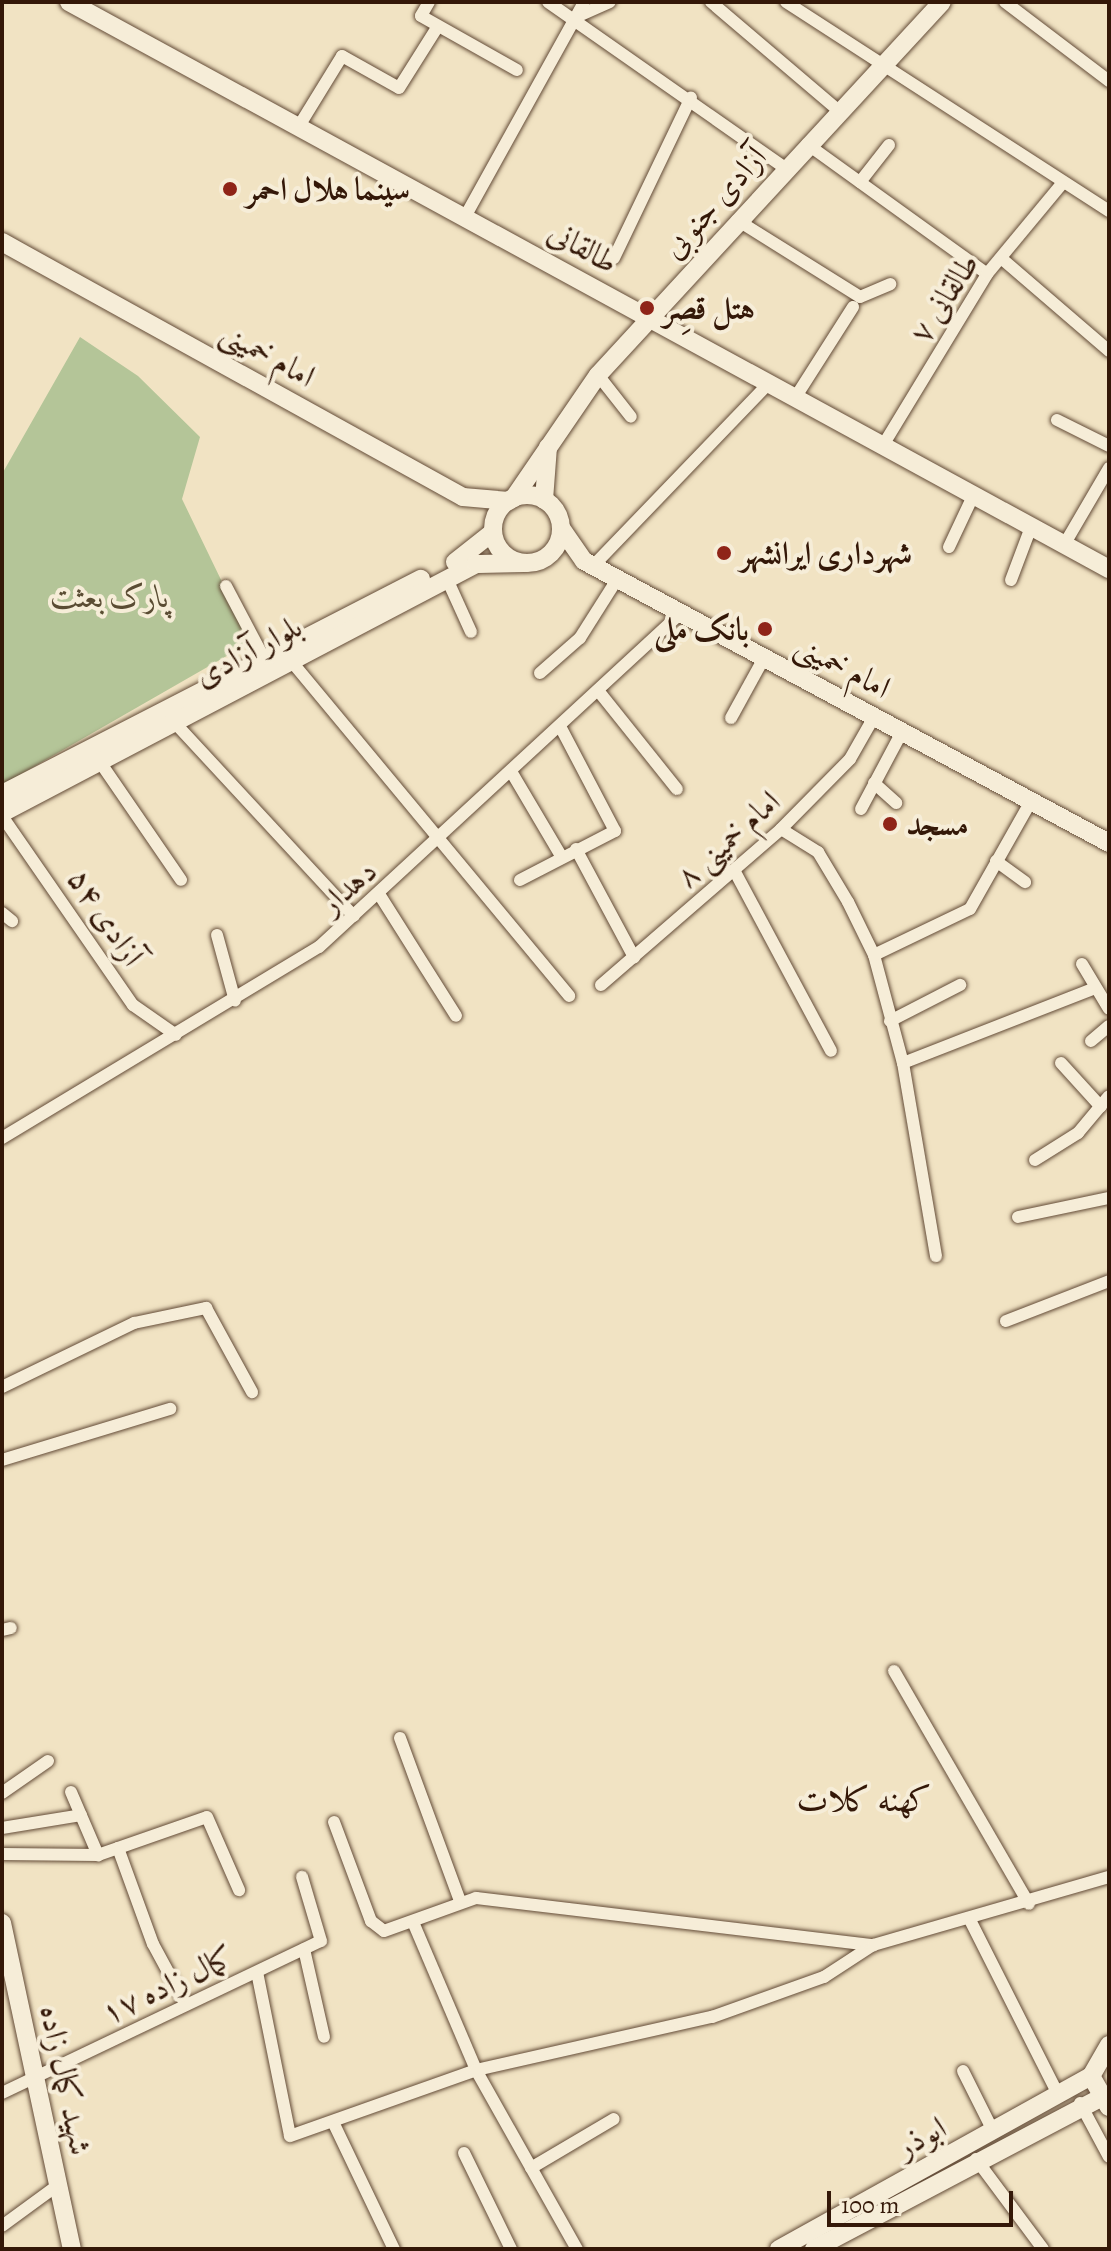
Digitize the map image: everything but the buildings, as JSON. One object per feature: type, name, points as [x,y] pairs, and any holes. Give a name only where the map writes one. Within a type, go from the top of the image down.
[{"type":"main road","name":"طالقانی","points":[[69,2],[466,215],[882,447],[1109,569]]},
{"type":"main road","name":"آزادی جنوبی","points":[[511,500],[551,436],[598,375],[838,110],[942,2]]},
{"type":"main road","name":"امام خمینی","points":[[2,242],[463,497],[511,500]]},
{"type":"main road","points":[[463,497],[494,528],[508,557],[532,563],[555,549],[561,528],[544,500],[551,436]]},
{"type":"main road","points":[[494,528],[511,500],[544,500]]},
{"type":"main road","name":"بلوار آزادی","points":[[2,794],[462,558],[494,528]]},
{"type":"main road","name":"امام خمینی","points":[[561,528],[589,563],[1109,843]]},
{"type":"main road","name":"بلوار آزادی","points":[[2,814],[447,579],[487,561],[589,563]]},
{"type":"main road","name":"شهید کمال زاده","points":[[2,1923],[5,1953],[72,2249]]},
{"type":"main road","points":[[1104,2103],[1091,2076],[1109,2045]]},
{"type":"main road","name":"ابوذر","points":[[779,2249],[993,2131],[1057,2092],[1091,2076]]},
{"type":"main road","name":"ابوذر","points":[[814,2249],[1080,2103],[1104,2103]]},
{"type":"street","points":[[429,2],[421,16],[517,70]]},
{"type":"street","points":[[548,2],[576,17],[691,97],[785,168]]},
{"type":"street","points":[[466,215],[584,2]]},
{"type":"street","points":[[576,17],[610,2]]},
{"type":"street","points":[[711,2],[838,110]]},
{"type":"street","points":[[786,2],[878,68],[1061,185],[1109,211]]},
{"type":"street","points":[[1005,2],[1109,81]]},
{"type":"street","points":[[299,126],[342,56],[399,88],[438,26]]},
{"type":"street","points":[[614,258],[691,97]]},
{"type":"street","points":[[807,144],[987,274]]},
{"type":"street","points":[[860,182],[889,145]]},
{"type":"street","name":"طالقانی ۷","points":[[882,447],[987,274],[1061,185]]},
{"type":"street","points":[[737,220],[860,297],[890,284]]},
{"type":"street","points":[[1001,258],[1109,351]]},
{"type":"street","points":[[795,398],[853,307]]},
{"type":"street","points":[[598,375],[631,417]]},
{"type":"street","points":[[589,563],[769,383]]},
{"type":"street","points":[[1057,420],[1109,446]]},
{"type":"street","points":[[1064,545],[1109,468]]},
{"type":"street","points":[[949,547],[973,496]]},
{"type":"street","points":[[1011,580],[1031,527]]},
{"type":"street","points":[[540,673],[580,638],[618,578]]},
{"type":"street","points":[[447,579],[471,632]]},
{"type":"street","points":[[226,586],[264,658]]},
{"type":"street","name":"دهدار","points":[[2,1138],[235,1001],[354,916],[600,693],[681,613]]},
{"type":"street","points":[[731,718],[764,658]]},
{"type":"street","points":[[292,662],[438,842],[569,996]]},
{"type":"street","points":[[600,693],[677,789]]},
{"type":"street","name":"امام خمینی ۸","points":[[601,985],[781,829],[850,759],[874,717]]},
{"type":"street","points":[[175,723],[354,916]]},
{"type":"street","points":[[520,880],[561,856],[615,831],[561,728]]},
{"type":"street","points":[[861,809],[902,732]]},
{"type":"street","points":[[100,762],[181,880]]},
{"type":"street","points":[[512,773],[561,856]]},
{"type":"street","points":[[874,783],[896,803]]},
{"type":"street","points":[[874,955],[955,922],[1031,801]]},
{"type":"street","name":"آزادی ۵۴","points":[[2,814],[133,1005],[176,1035]]},
{"type":"street","points":[[781,829],[818,852],[874,955],[903,1063],[936,1256]]},
{"type":"street","points":[[576,849],[634,957]]},
{"type":"street","points":[[996,861],[1025,882]]},
{"type":"street","points":[[734,870],[831,1051]]},
{"type":"street","points":[[379,894],[456,1016]]},
{"type":"street","points":[[217,935],[235,1001]]},
{"type":"street","points":[[1082,964],[1109,1009]]},
{"type":"street","points":[[890,1021],[960,985]]},
{"type":"street","points":[[903,1063],[1095,988]]},
{"type":"street","points":[[1091,1041],[1109,1026]]},
{"type":"street","points":[[1035,1160],[1078,1133],[1105,1101],[1061,1063]]},
{"type":"street","points":[[1018,1217],[1109,1198]]},
{"type":"street","points":[[1006,1321],[1109,1281]]},
{"type":"street","points":[[2,1387],[134,1323],[206,1308],[252,1392]]},
{"type":"street","points":[[2,1460],[170,1409]]},
{"type":"street","points":[[894,1671],[1029,1904]]},
{"type":"street","points":[[400,1738],[460,1901]]},
{"type":"street","points":[[2,1793],[48,1761]]},
{"type":"street","points":[[71,1792],[98,1855]]},
{"type":"street","points":[[2,1828],[81,1815]]},
{"type":"street","points":[[2,1854],[98,1855],[207,1817],[239,1890]]},
{"type":"street","points":[[334,1822],[371,1921],[384,1931],[460,1901],[710,1922],[873,1945]]},
{"type":"street","points":[[118,1848],[153,1944],[186,2005]]},
{"type":"street","name":"کمال زاده ۱۷","points":[[2,2093],[321,1941],[302,1877]]},
{"type":"street","points":[[257,1972],[290,2136],[334,2124],[476,2070],[712,2017],[824,1977],[873,1945],[1029,1904],[1109,1877]]},
{"type":"street","points":[[970,1920],[1057,2092]]},
{"type":"street","points":[[413,1922],[476,2070],[577,2249]]},
{"type":"street","points":[[304,1949],[324,2037]]},
{"type":"street","points":[[963,2071],[993,2131]]},
{"type":"street","points":[[1080,2103],[1109,2157]]},
{"type":"street","points":[[531,2168],[614,2119]]},
{"type":"street","points":[[334,2124],[394,2249]]},
{"type":"street","points":[[464,2153],[511,2249]]},
{"type":"street","points":[[976,2159],[1043,2249]]},
{"type":"street","points":[[2,2226],[58,2185]]},
{"type":"green space","name":"پارک بعثت","points":[[80,337],[138,376],[200,437],[182,499],[251,642],[2,785],[2,474]]},
{"type":"place","name":"سینما هلال احمر","points":[[230,189]]},
{"type":"place","name":"هتل قصِر","points":[[647,308]]},
{"type":"place","name":"شهرداری ایرانشهر","points":[[724,553]]},
{"type":"place","name":"بانک ملی","points":[[765,629]]},
{"type":"place","name":"مسجد","points":[[890,824]]},
{"type":"district","name":"کهنه کلات","points":[[864,1800]]}]
